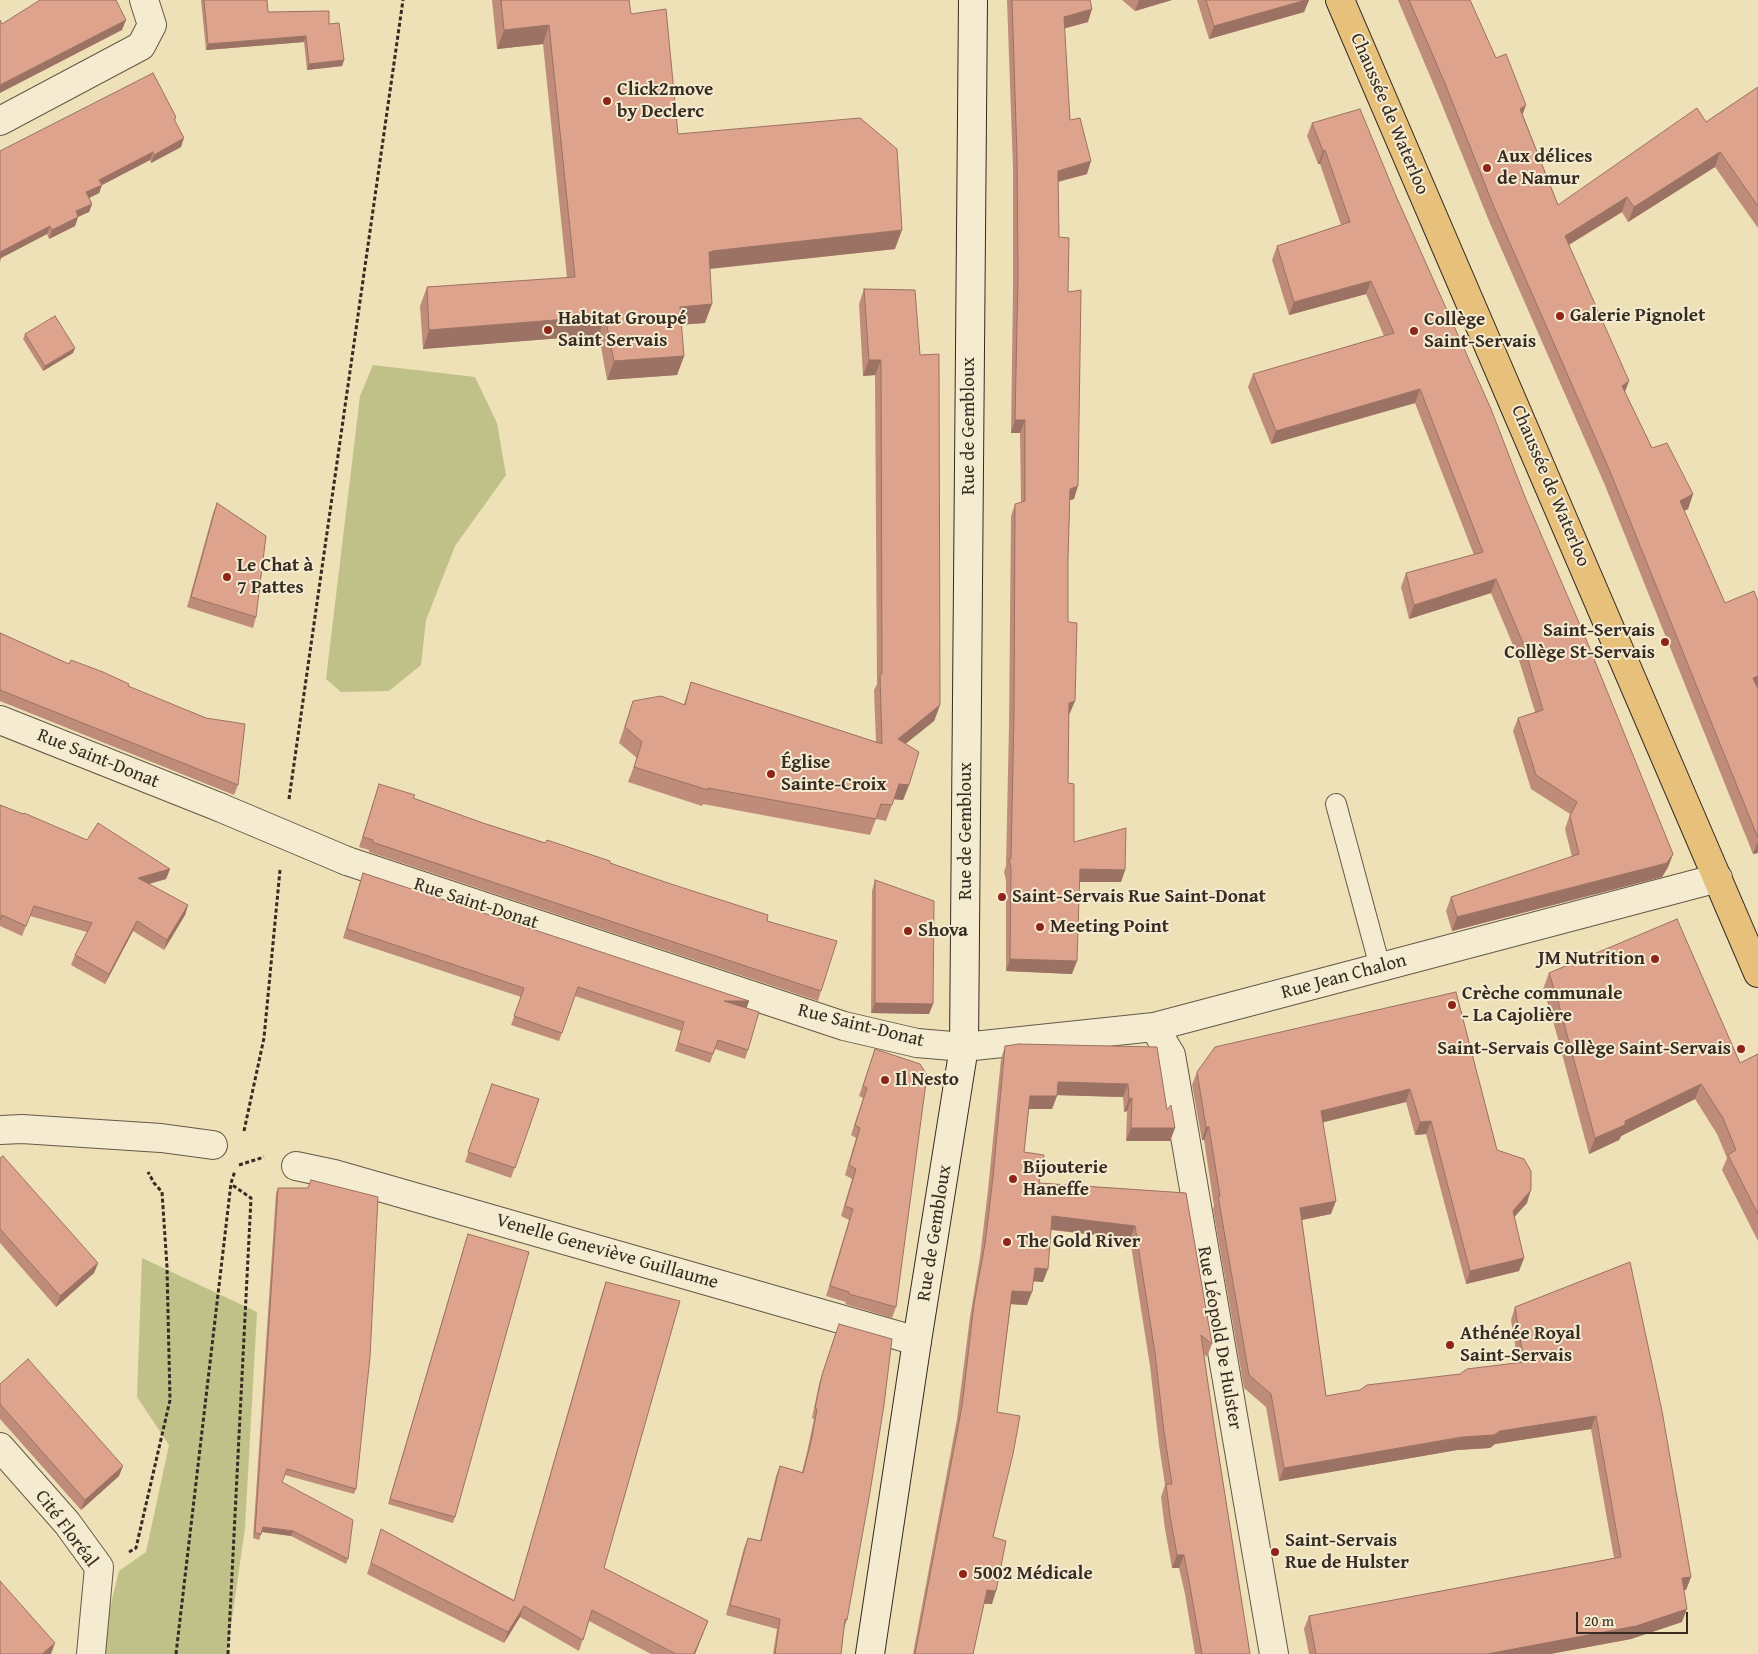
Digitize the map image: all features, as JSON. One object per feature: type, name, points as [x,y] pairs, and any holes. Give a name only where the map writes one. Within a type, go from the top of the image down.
[{"type":"main road","name":"Chaussée de Waterloo","points":[[1340,0],[1758,973]]},
{"type":"street","points":[[0,121],[141,46],[152,25],[144,0]]},
{"type":"street","name":"Rue de Gembloux","points":[[870,1654],[964,1047],[973,0]]},
{"type":"street","name":"Rue Saint-Donat","points":[[0,720],[219,807],[347,861],[844,1026],[917,1043],[964,1047]]},
{"type":"street","name":"Rue Jean Chalon","points":[[964,1047],[1154,1027],[1718,878]]},
{"type":"street","name":"Rue Léopold De Hulster","points":[[1154,1027],[1171,1055],[1274,1654]]},
{"type":"street","points":[[0,1130],[22,1129],[161,1138],[213,1145]]},
{"type":"street","name":"Venelle Geneviève Guillaume","points":[[296,1166],[334,1174],[917,1341]]},
{"type":"street","name":"Cité Floréal","points":[[0,1447],[67,1524],[99,1567],[91,1654]]},
{"type":"lane","points":[[1336,804],[1380,967]]},
{"type":"path","points":[[288,809],[403,0]]},
{"type":"path","points":[[243,1138],[264,1038],[280,866]]},
{"type":"path","points":[[99,1567],[136,1548],[170,1400],[167,1268],[162,1192],[154,1183],[127,1137]]},
{"type":"path","points":[[176,1654],[231,1183],[238,1157]]},
{"type":"path","points":[[228,1654],[251,1198],[231,1183]]},
{"type":"green space","points":[[373,365],[475,377],[497,423],[506,475],[455,546],[426,620],[421,665],[389,691],[341,692],[326,679],[360,396]]},
{"type":"green space","points":[[142,1258],[257,1312],[245,1528],[227,1654],[99,1654],[119,1571],[146,1552],[169,1445],[137,1397]]},
{"type":"building","points":[[40,0],[116,0],[126,20],[0,85],[0,20],[2,24]]},
{"type":"building","points":[[204,0],[267,0],[268,12],[329,11],[329,24],[339,23],[344,60],[309,64],[306,36],[208,44]]},
{"type":"building","points":[[501,0],[629,0],[631,14],[666,9],[678,134],[860,118],[897,149],[902,230],[709,252],[712,304],[680,307],[684,356],[614,361],[605,316],[429,330],[427,287],[575,277],[549,25],[504,30]]},
{"type":"building","points":[[1012,0],[1090,0],[1092,9],[1064,17],[1070,120],[1080,118],[1091,161],[1058,171],[1059,237],[1069,238],[1068,292],[1081,290],[1078,486],[1070,489],[1068,560],[1068,622],[1077,623],[1075,701],[1069,703],[1068,783],[1074,784],[1074,842],[1126,828],[1125,870],[1080,869],[1077,961],[1010,959],[1011,868],[1009,859],[1011,859],[1014,713],[1015,504],[1025,501],[1025,420],[1015,420],[1018,276],[1017,156]]},
{"type":"building","points":[[1206,0],[1306,0],[1214,26]]},
{"type":"building","points":[[1409,0],[1470,0],[1496,58],[1506,54],[1526,105],[1520,109],[1558,205],[1697,108],[1706,122],[1758,87],[1758,206],[1720,152],[1634,207],[1627,197],[1565,236],[1629,381],[1622,386],[1652,448],[1667,443],[1693,494],[1680,501],[1725,603],[1754,591],[1758,601],[1758,676],[1753,678],[1758,689],[1758,838],[1609,469],[1494,207],[1444,81]]},
{"type":"building","points":[[153,73],[176,117],[174,119],[184,138],[154,155],[153,152],[99,180],[102,185],[86,192],[92,204],[76,211],[78,217],[52,230],[50,226],[0,252],[0,151]]},
{"type":"building","points":[[1360,109],[1396,196],[1491,409],[1525,497],[1586,639],[1673,854],[1667,863],[1457,917],[1451,897],[1579,854],[1570,816],[1577,802],[1536,775],[1518,718],[1543,710],[1523,643],[1496,579],[1414,605],[1406,573],[1483,552],[1420,389],[1276,431],[1253,374],[1394,333],[1371,281],[1294,302],[1277,246],[1350,222],[1325,150],[1323,151],[1312,123]]},
{"type":"building","points":[[864,289],[915,290],[920,355],[939,354],[940,705],[898,739],[919,752],[909,785],[899,784],[892,805],[881,804],[876,819],[708,788],[708,790],[634,767],[642,742],[625,727],[633,701],[661,696],[685,705],[691,682],[882,744],[880,675],[882,673],[881,360],[869,360]]},
{"type":"building","points":[[55,316],[75,348],[45,366],[25,334]]},
{"type":"building","name":"Le Chat à 7 Pattes","points":[[217,503],[266,536],[256,617],[191,597]]},
{"type":"building","points":[[0,633],[69,664],[71,660],[103,672],[129,684],[128,686],[206,718],[245,724],[238,785],[0,690]]},
{"type":"building","points":[[379,784],[415,795],[413,798],[483,823],[545,843],[547,840],[671,884],[768,915],[767,921],[837,941],[821,991],[372,842],[373,840],[363,837]]},
{"type":"building","points":[[0,805],[24,813],[87,840],[98,823],[170,869],[138,878],[188,905],[167,940],[137,921],[109,974],[75,955],[92,923],[34,906],[26,926],[2,915],[0,920]]},
{"type":"building","points":[[363,873],[749,1001],[724,1001],[759,1012],[748,1050],[718,1040],[713,1054],[678,1043],[684,1022],[578,987],[562,1033],[514,1016],[524,988],[347,929]]},
{"type":"building","points":[[875,880],[934,901],[933,1004],[875,1003]]},
{"type":"building","points":[[1677,919],[1740,1063],[1758,1054],[1758,1214],[1728,1155],[1736,1150],[1723,1118],[1701,1084],[1625,1121],[1625,1125],[1595,1138],[1549,973]]},
{"type":"building","points":[[1456,992],[1497,1150],[1524,1159],[1531,1171],[1531,1190],[1513,1211],[1524,1258],[1470,1271],[1431,1121],[1420,1122],[1410,1089],[1321,1111],[1336,1201],[1300,1208],[1326,1396],[1360,1390],[1367,1385],[1460,1374],[1467,1369],[1524,1362],[1515,1307],[1630,1262],[1662,1411],[1691,1577],[1682,1578],[1687,1609],[1636,1626],[1487,1654],[1316,1654],[1309,1616],[1621,1557],[1596,1416],[1500,1431],[1494,1435],[1462,1437],[1284,1468],[1271,1394],[1249,1375],[1218,1196],[1220,1196],[1209,1127],[1206,1127],[1197,1072],[1215,1047]]},
{"type":"building","points":[[1019,1044],[1157,1047],[1167,1110],[1171,1105],[1175,1128],[1131,1128],[1132,1098],[1129,1099],[1128,1084],[1058,1082],[1057,1096],[1030,1096],[1024,1152],[1044,1155],[1039,1183],[1186,1193],[1212,1344],[1201,1335],[1250,1654],[1202,1654],[1184,1555],[1177,1555],[1170,1516],[1166,1484],[1172,1484],[1155,1353],[1135,1226],[1052,1216],[1048,1269],[1035,1268],[1032,1292],[1012,1291],[997,1412],[1020,1416],[993,1537],[1006,1541],[996,1591],[987,1590],[973,1654],[915,1654],[962,1406],[974,1304],[985,1244],[1005,1046]]},
{"type":"building","points":[[875,1049],[920,1064],[927,1075],[896,1307],[849,1294],[849,1292],[830,1286],[853,1209],[845,1206],[856,1169],[849,1165],[860,1128],[855,1125],[867,1088],[863,1086]]},
{"type":"building","points":[[492,1084],[539,1099],[515,1168],[468,1152]]},
{"type":"building","points":[[3,1156],[98,1263],[60,1296],[0,1229],[0,1158]]},
{"type":"building","points":[[311,1180],[378,1197],[370,1357],[356,1489],[287,1469],[282,1482],[353,1520],[348,1559],[293,1531],[263,1527],[261,1534],[255,1533],[278,1188],[308,1188]]},
{"type":"building","points":[[468,1234],[529,1252],[455,1517],[390,1499]]},
{"type":"building","points":[[606,1282],[680,1301],[604,1568],[708,1621],[694,1654],[676,1654],[592,1610],[583,1640],[524,1606],[508,1632],[371,1563],[381,1529],[514,1601]]},
{"type":"building","points":[[839,1324],[892,1339],[870,1492],[847,1620],[845,1619],[841,1654],[775,1654],[780,1619],[730,1605],[748,1538],[761,1541],[780,1466],[803,1473],[811,1442],[817,1409],[815,1408],[822,1375]]},
{"type":"building","points":[[28,1359],[123,1466],[85,1500],[0,1404],[0,1384]]},
{"type":"building","points":[[0,1581],[55,1643],[42,1654],[0,1653]]},
{"type":"place","name":"Click2move by Declerc","points":[[607,101]]},
{"type":"place","name":"Aux délices de Namur","points":[[1487,168]]},
{"type":"place","name":"Galerie Pignolet","points":[[1560,316]]},
{"type":"place","name":"Habitat Groupé Saint Servais","points":[[548,330]]},
{"type":"place","name":"Collège Saint-Servais","points":[[1414,331]]},
{"type":"place","name":"Le Chat à 7 Pattes","points":[[227,577]]},
{"type":"place","name":"Saint-Servais Collège St-Servais","points":[[1665,642]]},
{"type":"place","name":"Église Sainte-Croix","points":[[771,774]]},
{"type":"place","name":"Saint-Servais Rue Saint-Donat","points":[[1002,897]]},
{"type":"place","name":"Meeting Point","points":[[1040,927]]},
{"type":"place","name":"Shova","points":[[908,931]]},
{"type":"place","name":"JM Nutrition","points":[[1655,959]]},
{"type":"place","name":"Crèche communale - La Cajolière","points":[[1452,1005]]},
{"type":"place","name":"Saint-Servais Collège Saint-Servais","points":[[1741,1049]]},
{"type":"place","name":"Il Nesto","points":[[885,1080]]},
{"type":"place","name":"Bijouterie Haneffe","points":[[1013,1179]]},
{"type":"place","name":"The Gold River","points":[[1007,1242]]},
{"type":"place","name":"Athénée Royal Saint-Servais","points":[[1450,1345]]},
{"type":"place","name":"Saint-Servais Rue de Hulster","points":[[1275,1552]]},
{"type":"place","name":"5002 Médicale","points":[[963,1574]]}]
